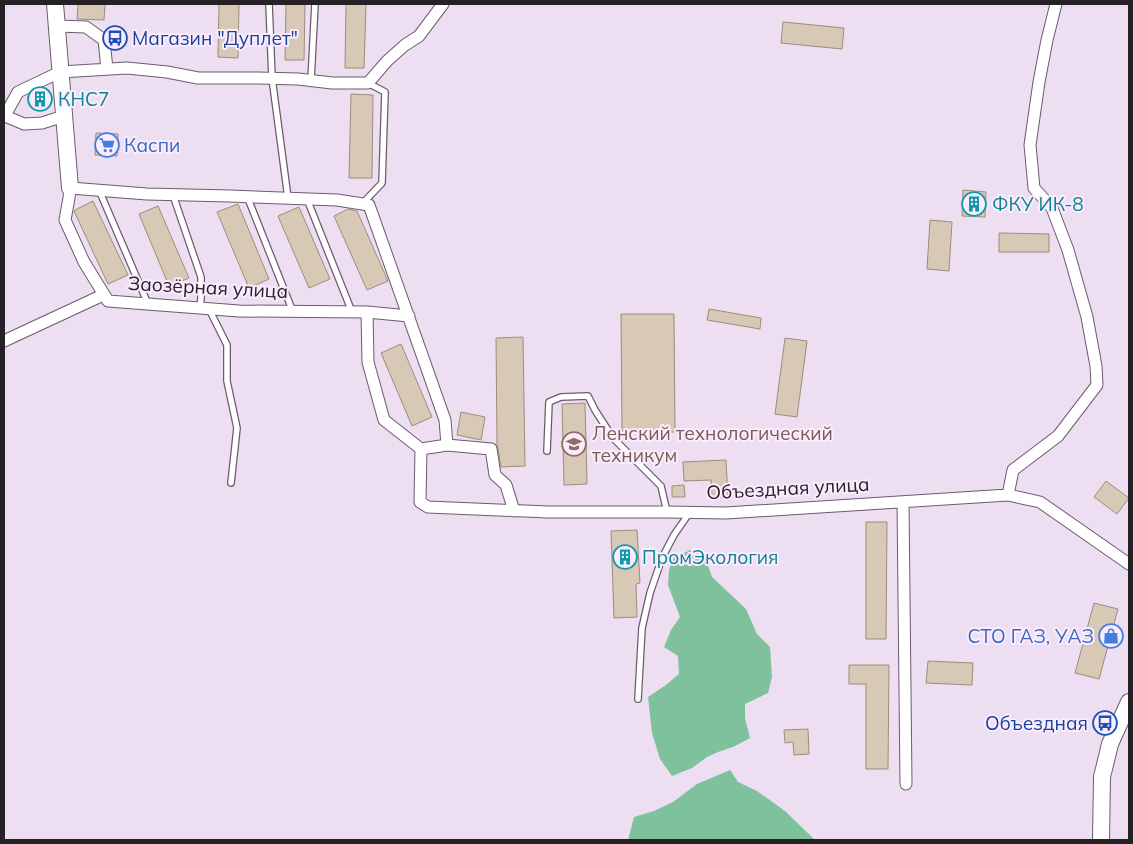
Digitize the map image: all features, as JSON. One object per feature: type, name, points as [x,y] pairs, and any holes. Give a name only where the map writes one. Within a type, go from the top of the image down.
[{"type":"street","name":"Заозёрная улица","points":[[55,4],[70,188],[65,220],[84,262],[108,301],[239,311],[367,312],[409,316]]},
{"type":"street","points":[[64,116],[42,123],[24,124],[4,117],[18,92],[60,72],[127,68],[167,72],[198,78],[272,78],[368,83],[387,61],[405,45],[419,36],[443,4]]},
{"type":"street","points":[[1008,496],[1013,470],[1058,436],[1098,386],[1087,317],[1068,250],[1052,208],[1034,188],[1030,145],[1039,82],[1056,4]]},
{"type":"street","points":[[56,26],[86,27],[104,40],[107,69]]},
{"type":"street","points":[[70,188],[147,194],[337,200],[369,205],[446,420],[447,445]]},
{"type":"street","points":[[4,341],[104,295]]},
{"type":"street","points":[[367,312],[368,362],[384,420],[421,449],[447,445],[491,449],[495,475],[506,485],[514,511]]},
{"type":"street","name":"Объездная улица","points":[[421,449],[420,502],[428,507],[548,512],[726,513],[1008,496],[1040,502],[1129,564]]},
{"type":"street","points":[[903,502],[906,784]]},
{"type":"street","points":[[1101,840],[1102,777],[1110,744],[1129,702]]},
{"type":"lane","points":[[269,4],[272,78],[288,198]]},
{"type":"lane","points":[[311,80],[315,4]]},
{"type":"lane","points":[[363,204],[382,183],[385,92],[368,83]]},
{"type":"lane","points":[[98,190],[148,304]]},
{"type":"lane","points":[[173,194],[200,277],[201,298],[204,309],[226,345],[227,381],[237,428],[231,483]]},
{"type":"lane","points":[[247,196],[293,312]]},
{"type":"lane","points":[[307,199],[352,312]]},
{"type":"lane","points":[[547,451],[550,402],[560,396],[588,396],[613,438],[661,486],[667,512]]},
{"type":"lane","points":[[638,699],[642,628],[650,593],[662,558],[674,535],[690,512]]},
{"type":"green space","points":[[691,550],[704,554],[712,577],[746,609],[757,634],[770,647],[772,677],[768,693],[745,704],[745,718],[750,738],[707,757],[692,768],[672,776],[660,759],[652,733],[648,697],[679,674],[678,656],[664,647],[671,630],[680,617],[668,585],[669,570],[674,557]]},
{"type":"green space","points":[[730,770],[738,782],[757,791],[785,811],[814,839],[818,840],[628,840],[634,817],[654,811],[673,802],[697,784]]},
{"type":"building","points":[[78,4],[105,4],[104,20],[77,19]]},
{"type":"building","points":[[219,4],[239,4],[238,58],[218,57]]},
{"type":"building","points":[[286,4],[305,4],[304,60],[285,60]]},
{"type":"building","points":[[346,4],[366,4],[364,68],[345,68]]},
{"type":"building","points":[[783,22],[844,28],[842,49],[781,43]]},
{"type":"building","name":"КНС7","points":[[48,90],[51,103],[32,108],[28,96]]},
{"type":"building","points":[[351,94],[373,95],[372,178],[349,178]]},
{"type":"building","name":"Каспи","points":[[96,133],[118,134],[117,156],[95,155]]},
{"type":"building","name":"ФКУ ИК-8","points":[[963,190],[986,192],[985,217],[962,216]]},
{"type":"building","points":[[93,201],[128,275],[108,284],[74,211]]},
{"type":"building","points":[[238,204],[269,279],[249,288],[217,212]]},
{"type":"building","points":[[158,206],[189,278],[169,286],[139,214]]},
{"type":"building","points":[[299,207],[330,279],[309,288],[278,216]]},
{"type":"building","points":[[348,209],[357,211],[388,281],[367,290],[334,216]]},
{"type":"building","points":[[930,220],[952,222],[949,271],[927,269]]},
{"type":"building","points":[[999,233],[1049,234],[1049,252],[999,252]]},
{"type":"building","points":[[709,309],[761,318],[760,329],[707,320]]},
{"type":"building","points":[[621,314],[674,314],[675,432],[622,432]]},
{"type":"building","points":[[523,337],[525,466],[501,467],[497,444],[496,338]]},
{"type":"building","points":[[785,338],[807,341],[797,417],[775,414]]},
{"type":"building","points":[[401,344],[432,417],[412,426],[381,353]]},
{"type":"building","name":"Ленский технологический техникум","points":[[585,403],[587,484],[564,485],[562,404]]},
{"type":"building","points":[[461,412],[485,417],[481,440],[457,435]]},
{"type":"building","points":[[726,460],[728,497],[712,498],[711,480],[684,481],[683,462]]},
{"type":"building","points":[[1106,481],[1129,498],[1117,514],[1094,497]]},
{"type":"building","points":[[684,485],[685,497],[672,497],[672,486]]},
{"type":"building","points":[[866,522],[887,522],[886,639],[866,639]]},
{"type":"building","name":"ПромЭкология","points":[[637,530],[640,583],[636,584],[637,617],[614,618],[611,531]]},
{"type":"building","points":[[1094,603],[1118,609],[1099,679],[1075,673]]},
{"type":"building","points":[[928,661],[973,663],[972,685],[926,683]]},
{"type":"building","points":[[849,665],[889,665],[888,769],[866,769],[866,684],[849,684]]},
{"type":"building","points":[[808,729],[809,754],[794,755],[793,742],[785,743],[784,730]]},
{"type":"place","name":"Магазин \"Дуплет\"","points":[[115,38]]},
{"type":"place","name":"КНС7","points":[[40,99]]},
{"type":"place","name":"Каспи","points":[[107,145]]},
{"type":"place","name":"ФКУ ИК-8","points":[[974,204]]},
{"type":"place","name":"Ленский технологический техникум","points":[[574,444]]},
{"type":"place","name":"ПромЭкология","points":[[625,557]]},
{"type":"place","name":"СТО ГАЗ, УАЗ","points":[[1111,636]]},
{"type":"place","name":"Объездная","points":[[1105,723]]}]
